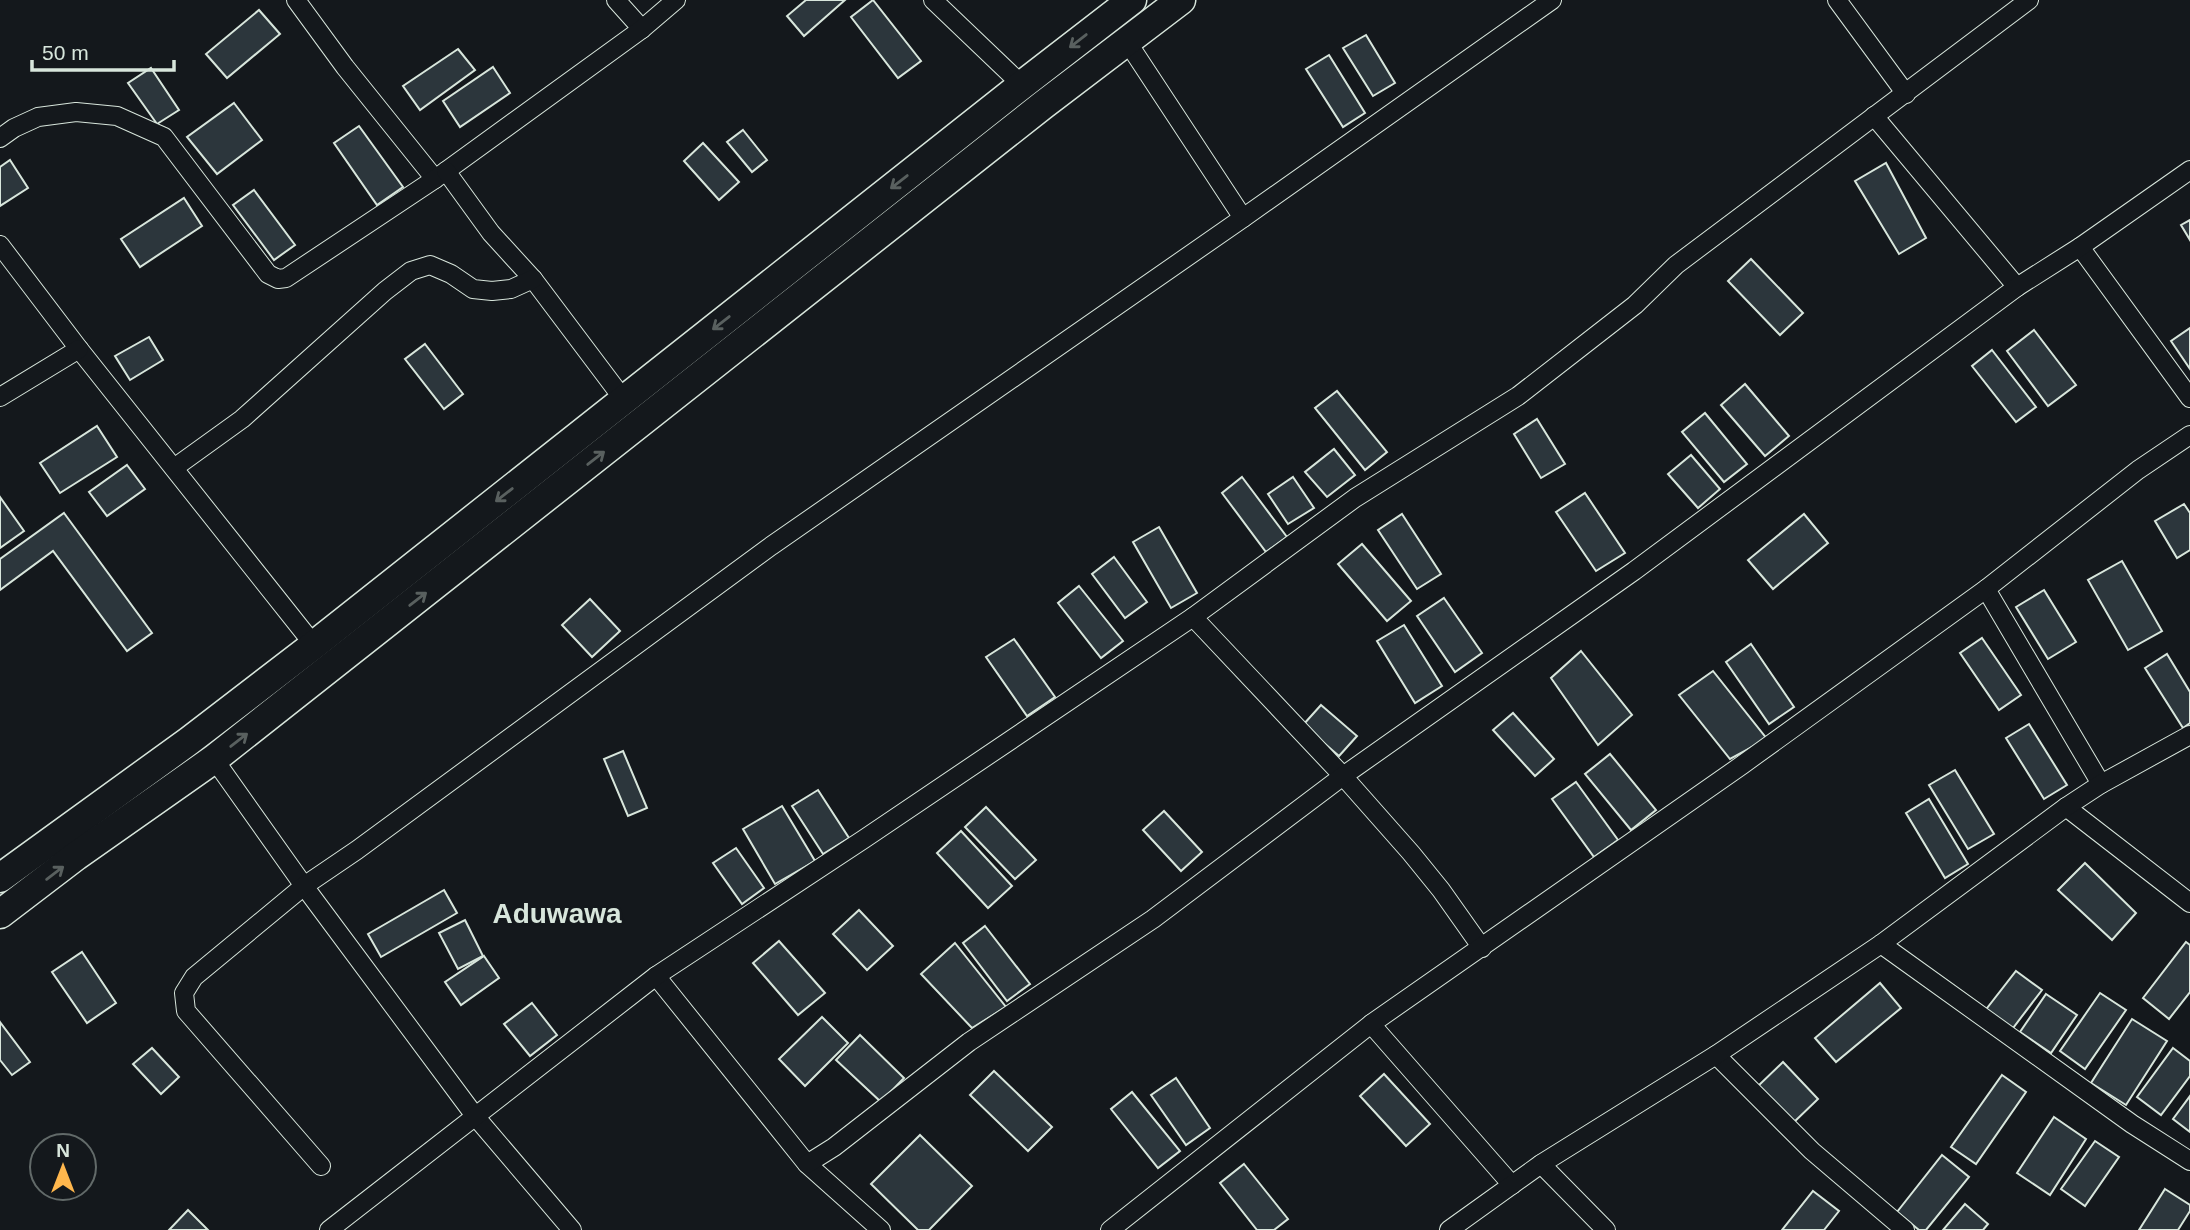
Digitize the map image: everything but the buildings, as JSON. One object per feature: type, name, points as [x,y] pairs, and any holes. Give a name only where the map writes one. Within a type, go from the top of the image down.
[{"type":"highway","points":[[0,878],[189,741],[314,645],[1132,0]]},
{"type":"highway","points":[[0,914],[76,856],[214,759],[1126,40],[1181,0]]},
{"type":"street","points":[[296,0],[345,67],[533,279],[624,400]]},
{"type":"street","points":[[616,0],[642,29]]},
{"type":"street","points":[[0,138],[38,117],[76,112],[117,116],[164,137],[268,274],[278,279],[296,274],[441,175],[642,29],[676,0]]},
{"type":"street","points":[[933,0],[1022,85]]},
{"type":"street","points":[[321,1166],[186,1011],[184,993],[194,977],[304,886],[771,546],[1552,0]]},
{"type":"street","points":[[1836,0],[1906,94]]},
{"type":"street","points":[[328,1230],[656,976],[1193,617],[1355,498],[1518,396],[1635,305],[1676,265],[2029,0]]},
{"type":"street","points":[[1126,40],[1243,218]]},
{"type":"street","points":[[1874,116],[2017,287]]},
{"type":"street","points":[[807,1164],[834,1147],[969,1042],[1153,919],[1343,776],[1622,579],[2017,287],[2080,247],[2190,170]]},
{"type":"street","points":[[0,245],[314,645]]},
{"type":"street","points":[[2080,247],[2190,398]]},
{"type":"street","points":[[174,468],[242,419],[411,271],[430,265],[451,274],[474,289],[492,292],[511,289],[533,279]]},
{"type":"street","points":[[0,397],[79,349]]},
{"type":"street","points":[[1110,1230],[1371,1024],[1742,765],[1986,589],[2138,470],[2190,435]]},
{"type":"street","points":[[1986,589],[2101,784]]},
{"type":"street","points":[[1193,617],[1343,776],[1441,890],[1482,947]]},
{"type":"street","points":[[1448,1230],[1541,1164],[1716,1055],[1881,944],[2066,807],[2101,784],[2190,735]]},
{"type":"street","points":[[214,759],[304,886],[475,1116],[572,1230]]},
{"type":"street","points":[[2066,807],[2190,903]]},
{"type":"street","points":[[1881,944],[2132,1124],[2190,1161]]},
{"type":"street","points":[[656,976],[807,1164],[881,1230]]},
{"type":"street","points":[[1371,1024],[1512,1185]]},
{"type":"street","points":[[1716,1055],[1812,1151],[1905,1230]]},
{"type":"street","points":[[1541,1164],[1606,1230]]},
{"type":"district","name":"Aduwawa","points":[[557,913]]}]
